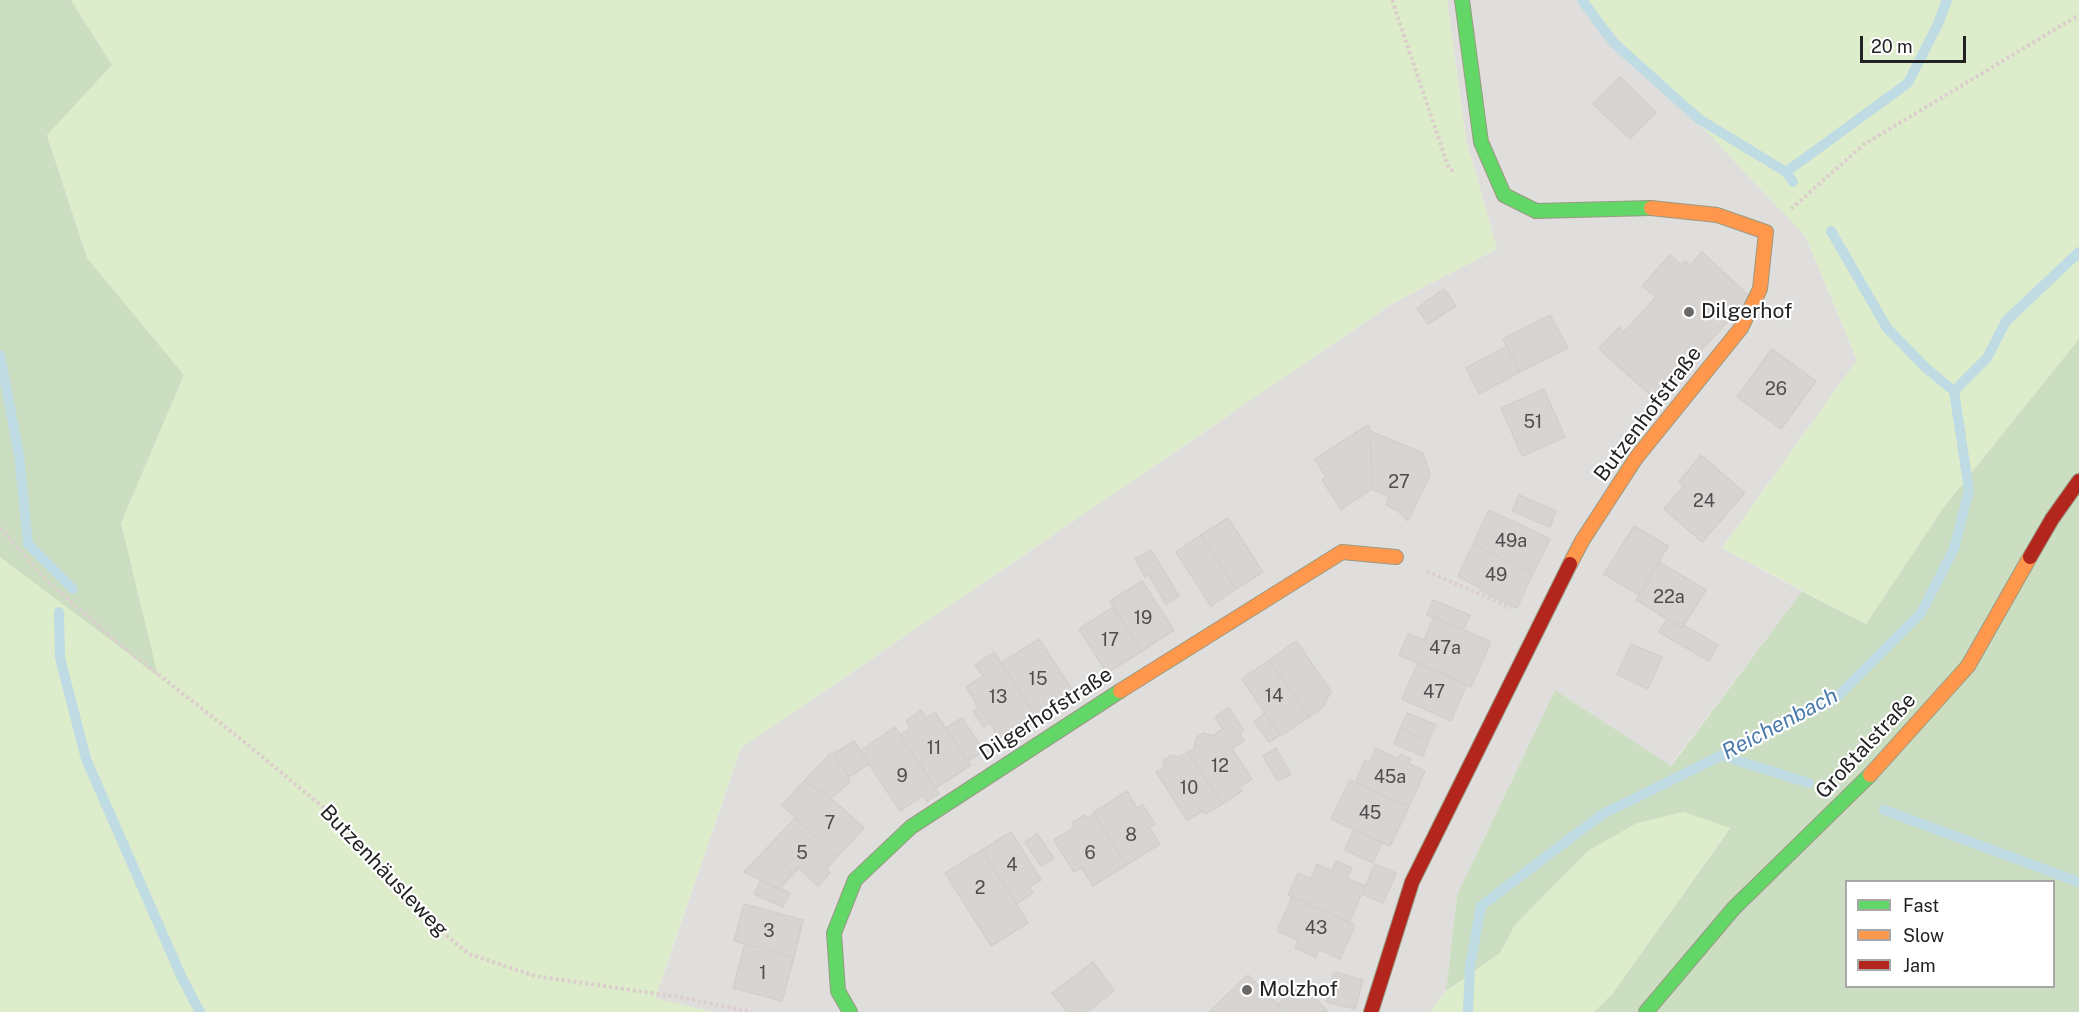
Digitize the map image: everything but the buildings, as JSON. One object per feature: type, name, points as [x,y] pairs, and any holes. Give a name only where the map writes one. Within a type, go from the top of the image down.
[{"type":"street","points":[[1462,0],[1481,142],[1504,195],[1536,211],[1658,208],[1717,214],[1766,232]]},
{"type":"street","name":"Butzenhofstraße","points":[[1371,1012],[1412,882],[1582,541],[1636,458],[1742,328],[1760,289],[1766,232]]},
{"type":"street","name":"Großtalstraße","points":[[1646,1012],[1734,908],[1877,769],[1968,666],[2052,519],[2079,481]]},
{"type":"street","name":"Dilgerhofstraße","points":[[850,1012],[838,991],[834,933],[855,880],[911,826],[1342,552],[1396,557]]},
{"type":"path","points":[[1392,0],[1449,169],[1459,173]]},
{"type":"path","points":[[1766,232],[1863,145],[2079,15]]},
{"type":"path","name":"Butzenhäusleweg","points":[[0,528],[45,579],[113,639],[242,740],[341,822],[420,914],[469,954],[535,976],[679,997],[752,1012]]},
{"type":"path","points":[[1396,557],[1542,621]]},
{"type":"shaded area","points":[[1447,0],[1588,0],[1586,4],[1806,237],[1857,360],[1722,548],[1802,591],[1670,766],[1555,690],[1457,895],[1446,991],[1430,1012],[713,1012],[655,999],[741,748],[1393,303],[1497,249],[1466,139]]},
{"type":"green space","points":[[0,0],[71,0],[112,65],[47,135],[87,258],[184,375],[121,523],[158,676],[0,557]]},
{"type":"green space","points":[[71,0],[1447,0],[1466,139],[1497,249],[1393,303],[741,748],[655,998],[713,1012],[0,1012],[0,557],[157,675],[121,523],[184,375],[87,258],[47,134],[112,65]]},
{"type":"green space","points":[[1588,0],[2079,0],[2079,339],[1943,508],[1866,624],[1722,548],[1857,360],[1806,237],[1586,4]]},
{"type":"green space","points":[[2079,339],[2079,1012],[1594,1012],[1613,993],[1730,828],[1684,812],[1637,823],[1588,851],[1515,925],[1500,953],[1446,991],[1457,895],[1555,690],[1671,766],[1802,591],[1866,624],[1943,508]]},
{"type":"green space","points":[[1684,812],[1730,827],[1613,993],[1594,1012],[1430,1012],[1446,991],[1500,953],[1515,925],[1588,851],[1637,823]]},
{"type":"waterway","points":[[1582,0],[1614,43],[1699,119],[1786,172],[1793,182]]},
{"type":"waterway","points":[[1786,172],[1908,83],[1938,24],[1947,0]]},
{"type":"waterway","points":[[1831,231],[1887,328],[1926,368],[1954,391]]},
{"type":"waterway","name":"Reichenbach","points":[[1468,1012],[1470,966],[1481,906],[1601,815],[1835,699],[1921,613],[1954,549],[1969,490],[1954,391],[1987,358],[2006,321],[2079,252]]},
{"type":"waterway","points":[[0,355],[19,455],[28,544],[73,589]]},
{"type":"waterway","points":[[59,612],[60,658],[86,759],[182,978],[200,1012]]},
{"type":"waterway","points":[[1723,756],[1809,783]]},
{"type":"waterway","points":[[1884,810],[2079,882]]},
{"type":"traffic: fast","points":[[1462,0],[1481,142],[1504,195],[1536,211],[1651,208]]},
{"type":"traffic: fast","points":[[850,1012],[838,991],[834,933],[855,880],[911,827],[1120,691]]},
{"type":"traffic: fast","points":[[1646,1012],[1734,908],[1870,775]]},
{"type":"traffic: slow","points":[[1570,564],[1582,541],[1636,458],[1741,328],[1760,289],[1766,232],[1717,215],[1651,208]]},
{"type":"traffic: slow","points":[[1120,691],[1342,552],[1396,557]]},
{"type":"traffic: slow","points":[[1870,775],[1968,666],[2030,557]]},
{"type":"traffic: jam","points":[[2030,557],[2052,519],[2079,481]]},
{"type":"traffic: jam","points":[[1371,1012],[1412,882],[1570,564]]},
{"type":"place","name":"Dilgerhof","points":[[1689,312]]},
{"type":"place","name":"Molzhof","points":[[1247,990]]}]
